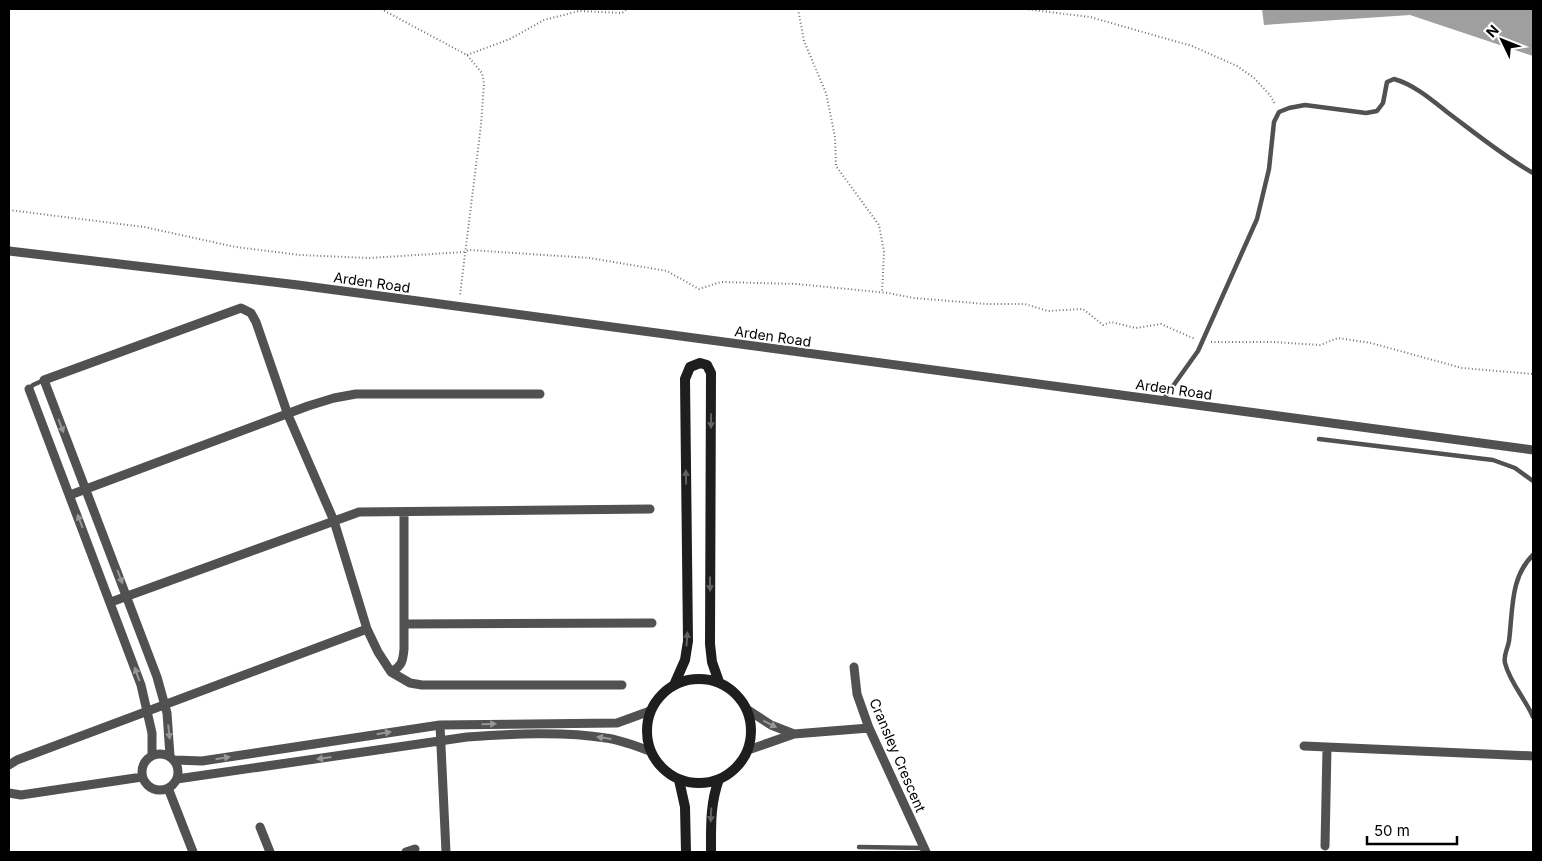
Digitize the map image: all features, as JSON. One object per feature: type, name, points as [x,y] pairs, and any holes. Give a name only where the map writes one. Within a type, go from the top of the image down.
[{"type":"main road","points":[[674,685],[685,660],[688,641],[685,379],[690,367],[700,363],[707,365],[711,373],[710,644],[712,662],[719,682]]},
{"type":"main road","points":[[699,678],[719,682],[736,693],[748,710],[752,730],[748,750],[737,768],[719,779],[699,784],[679,780],[662,768],[650,751],[646,731],[650,711],[662,694],[674,685],[699,678]]},
{"type":"main road","points":[[711,852],[711,812],[713,797],[719,779]]},
{"type":"main road","points":[[679,780],[685,807],[686,852]]},
{"type":"street","name":"Arden Road","points":[[9,251],[298,285],[1533,450]]},
{"type":"street","points":[[177,779],[178,766],[172,758],[166,706],[157,677],[44,380],[241,308],[251,313],[256,322],[288,415],[334,521],[368,629],[378,652],[391,672],[410,683],[422,685],[622,685]]},
{"type":"street","points":[[29,389],[111,602],[149,711],[152,755]]},
{"type":"street","points":[[70,494],[288,415],[321,401],[345,395],[540,394]]},
{"type":"street","points":[[111,602],[359,512],[650,509]]},
{"type":"street","points":[[391,672],[403,662],[405,624],[404,513]]},
{"type":"street","points":[[405,624],[652,623]]},
{"type":"street","points":[[9,765],[368,629]]},
{"type":"street","name":"Cransley Crescent","points":[[854,667],[857,694],[869,728],[924,850]]},
{"type":"street","points":[[748,710],[771,725],[794,734]]},
{"type":"street","points":[[650,711],[617,723],[440,725],[202,761],[172,758],[158,753],[152,755],[143,765],[142,777],[150,787],[162,790],[168,788],[177,779],[495,735],[590,736],[621,741],[650,751]]},
{"type":"street","points":[[440,725],[446,852]]},
{"type":"street","points":[[748,750],[794,734],[869,728]]},
{"type":"street","points":[[1304,746],[1533,756]]},
{"type":"street","points":[[1325,846],[1327,748]]},
{"type":"street","points":[[9,792],[21,795],[142,777]]},
{"type":"street","points":[[168,788],[193,852]]},
{"type":"street","points":[[260,827],[270,852]]},
{"type":"lane","points":[[1162,401],[1202,342],[1257,219],[1269,169],[1274,122],[1279,112],[1305,105],[1366,113],[1377,111],[1383,103],[1387,82],[1394,79],[1402,81],[1433,100],[1517,164],[1533,173]]},
{"type":"lane","points":[[29,389],[44,380]]},
{"type":"lane","points":[[1320,439],[1493,460],[1515,468],[1533,481]]},
{"type":"lane","points":[[1533,555],[1525,563],[1515,586],[1504,660],[1514,687],[1533,717]]},
{"type":"lane","points":[[859,847],[924,850]]},
{"type":"path","points":[[381,9],[467,54],[482,73],[484,84],[481,125],[464,252],[459,308]]},
{"type":"path","points":[[467,54],[510,39],[544,20],[579,10],[622,13],[627,9]]},
{"type":"path","points":[[798,9],[804,41],[826,92],[835,137],[836,166],[879,226],[884,252],[882,293]]},
{"type":"path","points":[[1025,9],[1090,17],[1192,46],[1236,66],[1254,78],[1270,95],[1279,112]]},
{"type":"path","points":[[9,210],[144,226],[236,246],[300,255],[369,258],[464,252],[469,250],[590,258],[667,271],[698,289],[721,282],[797,284],[923,299],[986,304],[1025,304],[1048,311],[1083,309],[1103,325],[1111,322],[1136,328],[1161,324],[1202,342],[1273,342],[1320,345],[1338,338],[1371,343],[1462,368],[1533,374]]},
{"type":"shaded area","points":[[1262,9],[1533,9],[1533,56],[1410,15],[1264,25]]}]
